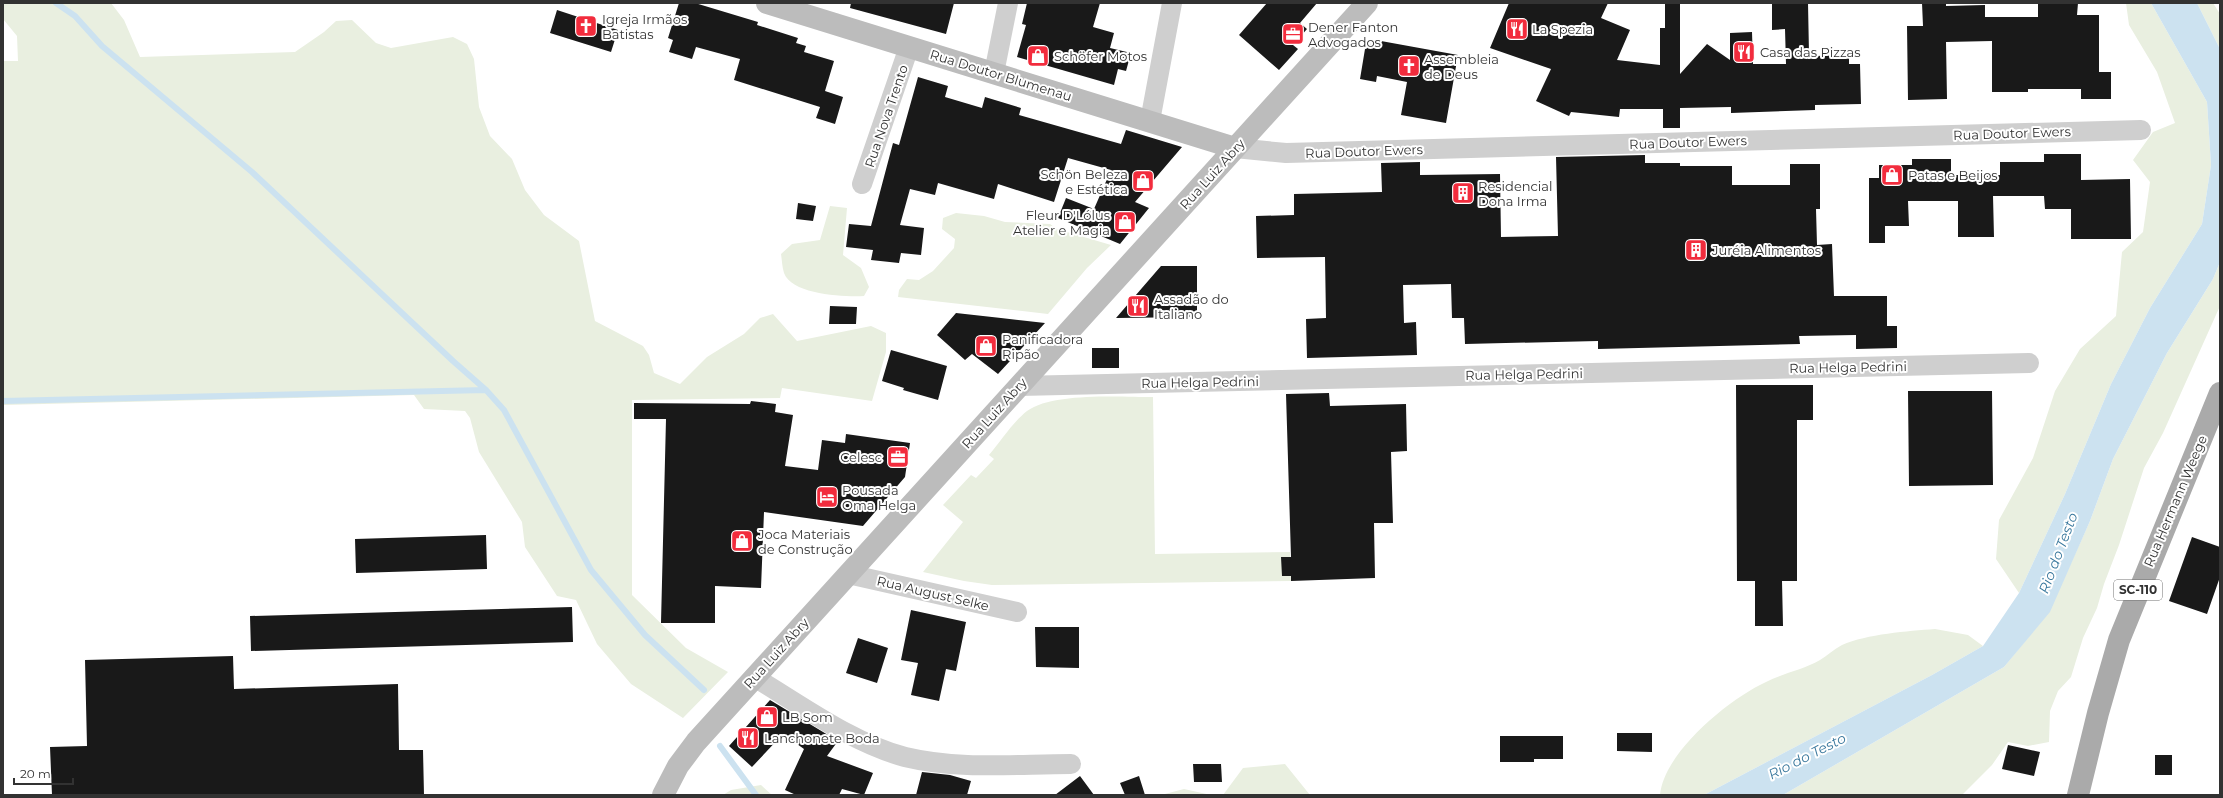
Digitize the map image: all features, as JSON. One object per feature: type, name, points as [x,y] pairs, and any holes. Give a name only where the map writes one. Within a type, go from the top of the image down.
[{"type":"main road","name":"Rua Doutor Blumenau","points":[[767,3],[1236,148]]},
{"type":"main road","name":"Rua Luiz Abry","points":[[663,795],[687,752],[1367,3]]},
{"type":"main road","name":"Rua Hermann Weege","points":[[2078,795],[2100,706],[2119,640],[2220,393]]},
{"type":"street","points":[[994,73],[1008,3]]},
{"type":"street","points":[[1150,121],[1172,3]]},
{"type":"street","name":"Rua Nova Trento","points":[[862,184],[909,47]]},
{"type":"street","name":"Rua Doutor Ewers","points":[[1236,148],[1286,153],[2141,130]]},
{"type":"street","name":"Rua Helga Pedrini","points":[[1019,386],[2029,363]]},
{"type":"street","name":"Rua August Selke","points":[[848,574],[1017,612]]},
{"type":"street","points":[[754,677],[850,735],[874,746],[904,756],[936,763],[961,765],[1071,764]]},
{"type":"green space","points":[[3,3],[111,3],[124,20],[140,57],[295,52],[324,32],[336,21],[352,20],[376,43],[391,48],[453,37],[467,44],[474,59],[479,107],[490,136],[512,159],[525,190],[544,215],[579,241],[595,321],[643,346],[649,355],[654,373],[680,384],[707,357],[744,334],[760,318],[773,314],[797,341],[871,326],[886,333],[886,352],[872,401],[782,388],[780,398],[632,400],[632,595],[686,648],[728,672],[683,718],[631,684],[597,644],[576,600],[557,596],[525,547],[522,522],[479,452],[470,418],[465,411],[424,409],[414,395],[3,405],[3,61],[18,61],[17,36],[3,19]]},
{"type":"green space","points":[[2126,3],[2151,3],[2207,102],[2211,165],[2202,224],[2150,308],[2111,384],[2065,494],[2019,593],[1996,559],[1999,520],[2033,458],[2055,391],[2080,349],[2116,316],[2122,252],[2143,232],[2150,182],[2133,160],[2153,132],[2175,123],[2157,72],[2129,25]]},
{"type":"green space","points":[[2197,3],[2213,3],[2220,14],[2220,49]]},
{"type":"green space","points":[[830,206],[847,208],[843,255],[861,268],[869,287],[864,296],[832,295],[808,290],[797,286],[789,280],[784,273],[781,254],[792,244],[820,240]]},
{"type":"green space","points":[[956,213],[984,216],[1005,222],[1050,224],[1057,229],[1111,245],[1087,268],[1048,314],[898,297],[899,290],[907,279],[919,280],[933,271],[954,248],[955,239],[942,229],[943,218]]},
{"type":"green space","points":[[2220,262],[2220,306],[2163,433],[2144,468],[2097,608],[2083,638],[2071,677],[2058,691],[2050,711],[2049,742],[2028,746],[2008,742],[1992,765],[1962,795],[1783,795],[2004,667],[2049,612],[2090,521],[2113,459],[2167,353],[2213,279]]},
{"type":"green space","points":[[1106,396],[1153,397],[1155,554],[1290,552],[1291,581],[992,585],[964,581],[923,572],[963,522],[943,505],[971,475],[976,478],[994,459],[989,455],[1012,426],[1027,411],[1038,405],[1070,398]]},
{"type":"green space","points":[[1935,629],[1968,635],[1983,646],[1932,675],[1704,795],[1660,795],[1664,778],[1673,762],[1686,745],[1717,714],[1751,690],[1773,679],[1813,663],[1842,645],[1852,641],[1888,634]]},
{"type":"green space","points":[[1285,764],[1310,795],[1223,795],[1243,768]]},
{"type":"green space","points":[[761,785],[772,795],[723,795],[731,790]]},
{"type":"green space","points":[[1184,789],[1211,795],[1161,795]]},
{"type":"water","name":"Rio do Testo","points":[[2151,3],[2197,3],[2220,49],[2220,262],[2213,279],[2167,353],[2113,459],[2090,521],[2050,612],[2004,667],[1783,795],[1704,795],[1932,675],[1983,646],[2019,593],[2065,494],[2111,384],[2150,308],[2202,224],[2211,165],[2207,102]]},
{"type":"building","points":[[679,3],[695,3],[758,22],[757,25],[798,38],[796,43],[806,46],[804,52],[834,61],[825,91],[843,97],[835,124],[816,118],[820,107],[734,80],[740,59],[696,47],[692,59],[669,52],[673,40],[668,38]]},
{"type":"building","points":[[851,3],[954,3],[946,34],[850,8]]},
{"type":"building","points":[[1027,3],[1100,3],[1093,27],[1114,33],[1110,48],[1131,53],[1126,71],[1118,69],[1114,85],[1017,57],[1026,25],[1022,24]]},
{"type":"building","points":[[1267,3],[1317,3],[1300,23],[1307,29],[1293,45],[1298,49],[1279,70],[1239,35]]},
{"type":"building","points":[[1509,3],[1608,3],[1601,18],[1630,30],[1617,60],[1660,65],[1660,28],[1665,28],[1665,3],[1680,3],[1680,74],[1707,44],[1730,60],[1730,33],[1752,32],[1753,64],[1786,64],[1785,29],[1772,30],[1772,3],[1808,3],[1809,54],[1814,54],[1814,56],[1849,55],[1849,64],[1860,64],[1861,104],[1815,105],[1815,110],[1731,113],[1731,107],[1680,108],[1680,128],[1663,128],[1663,109],[1620,109],[1619,117],[1571,112],[1569,116],[1536,101],[1551,69],[1490,48]]},
{"type":"building","points":[[1922,3],[1946,3],[1946,6],[1985,5],[1985,17],[2038,17],[2038,3],[2078,3],[2077,15],[2099,15],[2099,72],[2111,72],[2111,99],[2081,99],[2081,89],[2028,89],[2028,92],[1992,92],[1992,41],[1946,42],[1947,99],[1908,100],[1907,26],[1923,26]]},
{"type":"building","points":[[557,10],[618,30],[611,52],[550,33]]},
{"type":"building","name":"Assembleia de Deus","points":[[1381,41],[1458,55],[1446,123],[1401,115],[1407,82],[1377,76],[1376,82],[1360,79],[1366,43],[1380,46]]},
{"type":"building","points":[[918,77],[948,86],[945,97],[982,108],[985,97],[1021,108],[1019,115],[1121,144],[1126,130],[1182,147],[1135,202],[1149,208],[1120,244],[1058,218],[1066,198],[1094,209],[1111,170],[1068,158],[1054,202],[998,184],[994,199],[938,183],[935,195],[910,189],[900,225],[924,228],[921,255],[901,253],[899,263],[871,260],[873,250],[846,247],[849,224],[871,226],[893,143],[899,145]]},
{"type":"building","points":[[2044,154],[2081,154],[2081,180],[2130,179],[2131,239],[2071,239],[2071,209],[2045,209],[2044,196],[1993,196],[1994,237],[1958,237],[1958,201],[1908,201],[1909,226],[1885,226],[1885,243],[1869,243],[1869,178],[1879,178],[1879,165],[1912,165],[1912,159],[1951,159],[1951,175],[2000,175],[2000,162],[2044,162]]},
{"type":"building","points":[[1645,155],[1645,163],[1680,163],[1680,166],[1732,166],[1732,185],[1790,185],[1790,164],[1820,164],[1820,209],[1816,209],[1817,245],[1832,244],[1834,296],[1887,296],[1887,326],[1897,326],[1897,348],[1856,349],[1856,335],[1799,336],[1800,344],[1598,349],[1598,341],[1465,344],[1464,318],[1452,318],[1451,284],[1403,285],[1404,323],[1416,322],[1417,355],[1307,358],[1306,319],[1326,318],[1325,257],[1257,258],[1256,216],[1294,215],[1294,194],[1382,192],[1381,163],[1420,162],[1420,175],[1500,174],[1501,237],[1558,236],[1556,157]]},
{"type":"building","points":[[798,203],[816,206],[813,221],[796,219]]},
{"type":"building","points":[[1161,266],[1197,266],[1197,317],[1116,318]]},
{"type":"building","points":[[830,306],[857,307],[856,324],[829,324]]},
{"type":"building","name":"Panificadora Ripão","points":[[956,313],[1045,323],[998,374],[972,354],[965,360],[937,335]]},
{"type":"building","points":[[1092,348],[1119,348],[1119,368],[1092,368]]},
{"type":"building","points":[[891,350],[947,366],[938,400],[903,390],[904,388],[882,381]]},
{"type":"building","points":[[1736,385],[1813,385],[1813,420],[1797,420],[1797,581],[1782,581],[1783,626],[1755,626],[1755,581],[1737,581]]},
{"type":"building","points":[[1908,391],[1992,391],[1993,485],[1909,486]]},
{"type":"building","points":[[1329,393],[1330,406],[1406,404],[1407,451],[1391,452],[1393,523],[1374,523],[1375,578],[1291,581],[1291,576],[1282,576],[1281,557],[1291,557],[1286,394]]},
{"type":"building","points":[[751,401],[776,404],[775,412],[793,415],[785,466],[818,470],[822,440],[845,443],[846,434],[910,443],[905,477],[863,526],[764,512],[761,588],[715,586],[715,623],[661,623],[666,419],[634,419],[634,403],[750,404]]},
{"type":"building","points":[[486,535],[487,569],[356,573],[355,539]]},
{"type":"building","points":[[2192,537],[2220,547],[2220,577],[2207,614],[2169,601]]},
{"type":"building","points":[[572,607],[573,642],[251,651],[250,616]]},
{"type":"building","points":[[911,610],[966,622],[956,671],[946,669],[939,701],[911,695],[918,663],[901,660]]},
{"type":"building","points":[[1035,627],[1079,627],[1079,668],[1036,667]]},
{"type":"building","points":[[858,638],[888,648],[877,683],[846,673]]},
{"type":"building","points":[[233,656],[234,689],[398,684],[399,750],[423,750],[424,795],[52,795],[50,747],[87,746],[85,660]]},
{"type":"building","points":[[770,700],[838,741],[827,756],[873,773],[864,795],[842,789],[839,795],[796,795],[785,790],[804,749],[783,734],[752,767],[729,746]]},
{"type":"building","points":[[1617,733],[1652,733],[1652,752],[1617,751]]},
{"type":"building","points":[[1500,736],[1563,736],[1563,759],[1534,759],[1534,762],[1500,762]]},
{"type":"building","points":[[2008,745],[2040,752],[2034,776],[2002,769]]},
{"type":"building","points":[[2155,755],[2172,755],[2172,775],[2155,775]]},
{"type":"building","points":[[1193,764],[1221,764],[1222,782],[1194,782]]},
{"type":"building","points":[[922,772],[950,775],[971,781],[967,795],[916,795]]},
{"type":"building","points":[[1080,776],[1094,795],[1055,795]]},
{"type":"building","points":[[1139,776],[1145,795],[1125,795],[1120,783]]},
{"type":"waterway","points":[[56,3],[75,16],[102,46],[252,172],[453,361],[486,390],[504,410],[591,570],[645,635],[704,690]]},
{"type":"waterway","points":[[3,401],[486,390]]},
{"type":"waterway","points":[[720,746],[756,795]]},
{"type":"place","name":"Igreja Irmãos Batistas","points":[[586,26]]},
{"type":"place","name":"La Spezia","points":[[1517,29]]},
{"type":"place","name":"Dener Fanton Advogados","points":[[1293,34]]},
{"type":"place","name":"Casa das Pizzas","points":[[1744,52]]},
{"type":"place","name":"Schöfer Motos","points":[[1038,56]]},
{"type":"place","name":"Assembleia de Deus","points":[[1409,66]]},
{"type":"place","name":"Patas e Beijos","points":[[1892,175]]},
{"type":"place","name":"Schön Beleza e Estética","points":[[1143,181]]},
{"type":"place","name":"Residencial Dona Irma","points":[[1463,193]]},
{"type":"place","name":"Fleur D'Lólus Atelier e Magia","points":[[1125,222]]},
{"type":"place","name":"Juréia Alimentos","points":[[1696,250]]},
{"type":"place","name":"Assadão do Italiano","points":[[1138,306]]},
{"type":"place","name":"Panificadora Ripão","points":[[986,346]]},
{"type":"place","name":"Celesc","points":[[898,457]]},
{"type":"place","name":"Pousada Oma Helga","points":[[827,497]]},
{"type":"place","name":"Joca Materiais de Construção","points":[[742,541]]},
{"type":"place","name":"LB Som","points":[[767,717]]},
{"type":"place","name":"Lanchonete Boda","points":[[748,738]]}]
